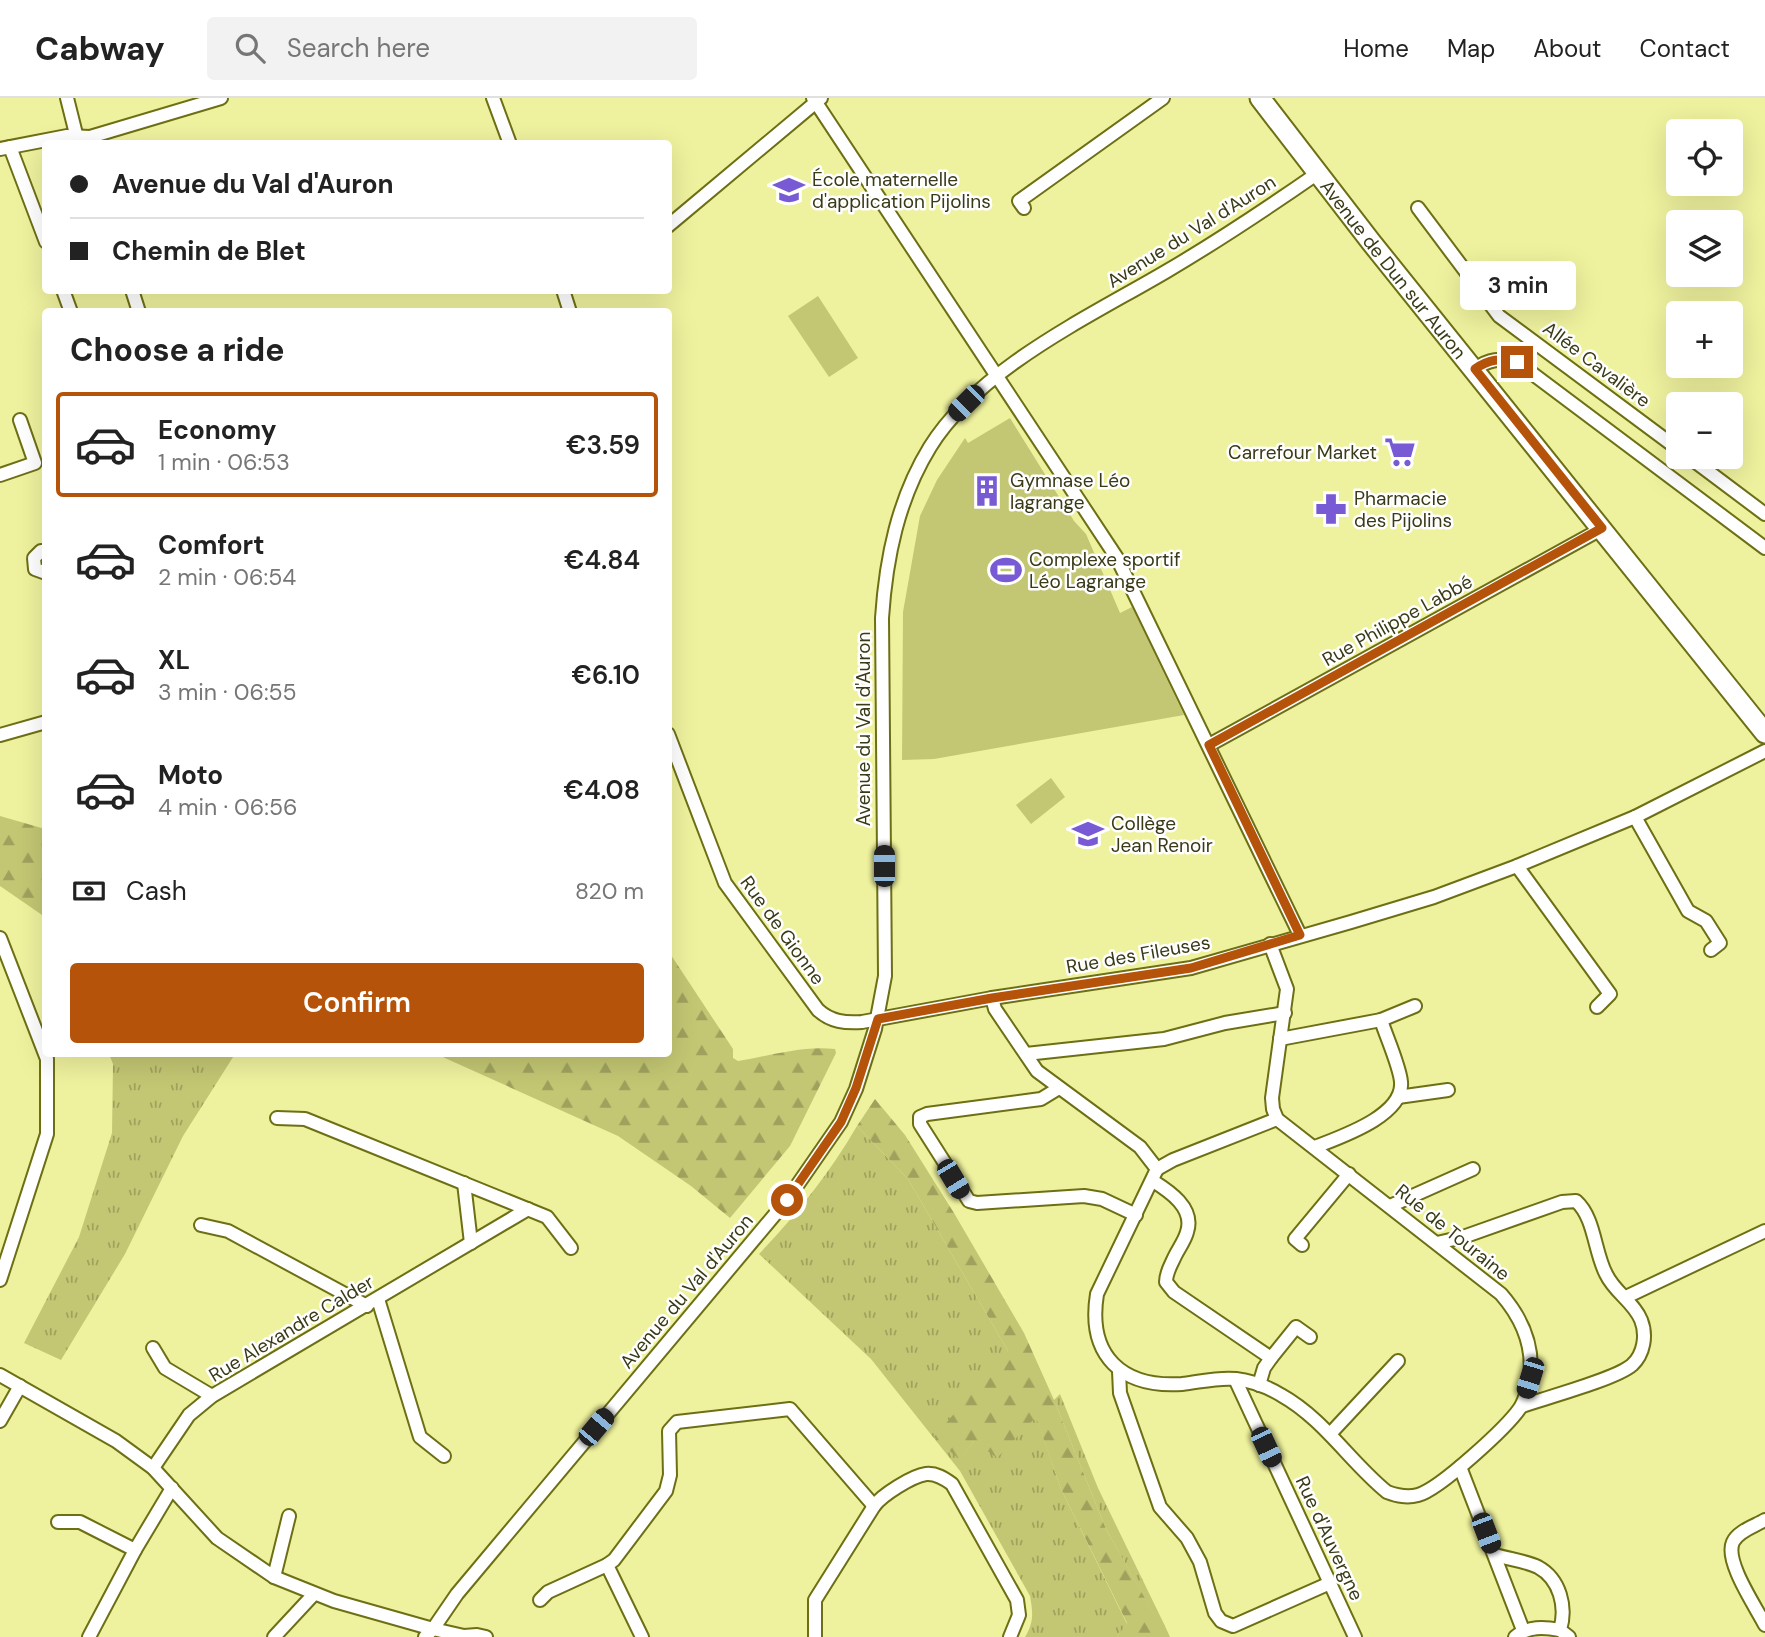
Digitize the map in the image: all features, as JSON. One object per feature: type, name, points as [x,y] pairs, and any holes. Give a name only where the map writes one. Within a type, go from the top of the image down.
[{"type":"main road","name":"Avenue de Dun sur Auron","points":[[1260,98],[1371,242],[1765,733]]},
{"type":"street","points":[[68,98],[77,140]]},
{"type":"street","points":[[46,140],[66,136],[77,140],[90,137],[221,98]]},
{"type":"street","points":[[493,98],[509,140]]},
{"type":"street","points":[[1024,208],[1019,201],[1163,98]]},
{"type":"street","points":[[672,223],[752,159],[817,99],[1117,558],[1300,935]]},
{"type":"street","points":[[42,141],[5,148],[42,233]]},
{"type":"street","name":"Avenue du Val d'Auron","points":[[429,1633],[457,1594],[787,1200],[841,1122],[856,1088],[878,1019],[885,976],[882,618],[886,569],[900,511],[914,476],[931,445],[953,416],[978,391],[1033,349],[1171,269],[1318,173]]},
{"type":"street","name":"Allée Cavalière","points":[[1418,208],[1499,316],[1666,440]]},
{"type":"street","points":[[1475,369],[1488,360],[1505,359],[1517,362],[1765,548]]},
{"type":"street","points":[[0,475],[35,463],[20,420]]},
{"type":"street","points":[[1705,469],[1765,513]]},
{"type":"street","name":"Rue Philippe Labbé","points":[[1209,745],[1602,528]]},
{"type":"street","points":[[42,551],[34,558],[36,569],[42,571]]},
{"type":"street","points":[[0,735],[42,723]]},
{"type":"street","name":"Rue de Gionne","points":[[672,745],[715,858],[733,896],[799,986],[823,1015],[836,1021],[846,1023],[878,1019]]},
{"type":"street","name":"Rue des Fileuses","points":[[878,1019],[992,998],[1191,968],[1434,897],[1634,817],[1765,751]]},
{"type":"street","points":[[1634,817],[1688,912],[1706,921],[1720,943],[1711,950]]},
{"type":"street","points":[[1517,866],[1610,994],[1597,1007]]},
{"type":"street","points":[[0,938],[6,970],[42,1048]]},
{"type":"street","points":[[1270,944],[1287,989],[1272,1098],[1277,1119],[1173,1160],[1155,1175],[1097,1294],[1095,1310],[1098,1341],[1119,1371],[1120,1393],[1160,1507],[1187,1538],[1199,1562],[1215,1613],[1221,1621],[1233,1626],[1330,1583]]},
{"type":"street","points":[[992,998],[995,1009],[1037,1071],[1140,1147],[1155,1175],[1174,1194],[1187,1214],[1188,1231],[1167,1276],[1169,1288],[1271,1358]]},
{"type":"street","points":[[1280,1039],[1381,1020],[1415,1006]]},
{"type":"street","points":[[1026,1054],[1164,1039],[1224,1023],[1285,1013]]},
{"type":"street","points":[[1315,1147],[1360,1129],[1384,1112],[1398,1097],[1402,1083],[1381,1020]]},
{"type":"street","points":[[0,1280],[47,1134],[46,1057]]},
{"type":"street","points":[[1059,1088],[1041,1099],[927,1114],[920,1117],[920,1124],[969,1201],[977,1203],[1084,1196],[1102,1199],[1136,1215]]},
{"type":"street","points":[[1398,1097],[1448,1090]]},
{"type":"street","points":[[277,1118],[305,1119],[547,1217],[571,1248]]},
{"type":"street","name":"Rue de Touraine","points":[[1119,1371],[1152,1383],[1182,1384],[1235,1379],[1280,1394],[1301,1408],[1330,1434],[1377,1484],[1400,1497],[1422,1494],[1460,1466],[1496,1436],[1521,1406],[1530,1378],[1530,1354],[1522,1323],[1501,1294],[1277,1119]]},
{"type":"street","points":[[1390,1206],[1473,1169]]},
{"type":"street","points":[[1302,1245],[1295,1240],[1349,1174]]},
{"type":"street","points":[[464,1182],[471,1243]]},
{"type":"street","points":[[1437,1243],[1464,1237],[1562,1202],[1576,1200],[1585,1208],[1604,1271],[1614,1289],[1626,1297],[1642,1320],[1645,1340],[1632,1365],[1612,1375],[1521,1406]]},
{"type":"street","name":"Rue Alexandre Calder","points":[[153,1468],[189,1415],[212,1396],[528,1209]]},
{"type":"street","points":[[201,1225],[228,1231],[373,1302],[420,1437],[444,1456]]},
{"type":"street","points":[[1626,1297],[1765,1231]]},
{"type":"street","points":[[1259,1385],[1264,1368],[1296,1327],[1310,1336]]},
{"type":"street","points":[[153,1348],[165,1368],[212,1396]]},
{"type":"street","points":[[1330,1434],[1398,1361]]},
{"type":"street","points":[[0,1375],[116,1441],[153,1468],[217,1538],[274,1577],[314,1594],[429,1633],[486,1637]]},
{"type":"street","name":"Rue d'Auvergne","points":[[1235,1379],[1355,1637]]},
{"type":"street","points":[[0,1421],[20,1386]]},
{"type":"street","points":[[540,1600],[548,1592],[614,1560],[666,1491],[670,1475],[669,1431],[677,1422],[790,1409],[874,1506]]},
{"type":"street","points":[[1460,1466],[1495,1555],[1519,1633],[1544,1628],[1565,1633],[1563,1603],[1556,1584],[1538,1567],[1495,1555]]},
{"type":"street","points":[[814,1637],[815,1600],[874,1506],[882,1495],[925,1474],[940,1475],[952,1483],[1017,1600],[1019,1615],[1010,1637]]},
{"type":"street","points":[[89,1637],[135,1550],[172,1488]]},
{"type":"street","points":[[274,1577],[289,1517]]},
{"type":"street","points":[[1765,1520],[1738,1536],[1733,1542],[1731,1557],[1765,1625]]},
{"type":"street","points":[[58,1522],[80,1522],[135,1550]]},
{"type":"street","points":[[607,1565],[642,1637]]},
{"type":"street","points":[[274,1637],[314,1594]]},
{"type":"green space","points":[[818,296],[858,358],[829,377],[788,316]]},
{"type":"green space","name":"Complexe sportif Léo Lagrange","points":[[1010,418],[1074,521],[1086,534],[1120,613],[1132,607],[1184,715],[934,759],[902,760],[903,612],[920,516],[937,480],[965,438],[968,443]]},
{"type":"green space","points":[[1051,778],[1065,797],[1031,824],[1016,805]]},
{"type":"green space","points":[[0,816],[42,828],[42,915],[0,886]]},
{"type":"green space","points":[[672,957],[733,1049],[733,1058],[738,1061],[811,1048],[835,1049],[836,1053],[790,1146],[730,1218],[691,1186],[618,1136],[443,1057],[672,1057]]},
{"type":"green space","points":[[110,1057],[233,1057],[183,1136],[125,1254],[61,1360],[24,1343],[79,1237],[112,1133],[113,1064]]},
{"type":"green space","points":[[875,1099],[905,1135],[1024,1333],[1106,1529],[1160,1625],[1165,1626],[1170,1637],[1117,1637],[1127,1623],[1061,1489],[1036,1417],[997,1458],[974,1441],[960,1460],[934,1437],[1008,1351],[908,1179],[857,1126]]},
{"type":"green space","points":[[857,1126],[908,1179],[1008,1351],[960,1459],[974,1441],[1036,1416],[1061,1489],[1127,1624],[1117,1637],[1025,1637],[1032,1617],[1030,1596],[960,1471],[871,1359],[759,1254],[812,1193]]},
{"type":"green space","points":[[1060,1394],[1098,1488],[1165,1626],[1160,1626],[1106,1529],[1054,1400]]},
{"type":"place","name":"École maternelle d'application Pijolins","points":[[789,190]]},
{"type":"place","name":"Carrefour Market","points":[[1400,452]]},
{"type":"place","name":"Gymnase Léo lagrange","points":[[987,491]]},
{"type":"place","name":"Pharmacie des Pijolins","points":[[1331,509]]},
{"type":"place","name":"Complexe sportif Léo Lagrange","points":[[1006,570]]},
{"type":"place","name":"Collège Jean Renoir","points":[[1088,834]]},
{"type":"route","points":[[787,1200],[841,1122],[868,1056],[878,1019],[992,998],[1191,968],[1300,935],[1209,745],[1602,528],[1475,369],[1488,360],[1505,359],[1517,362]]}]
